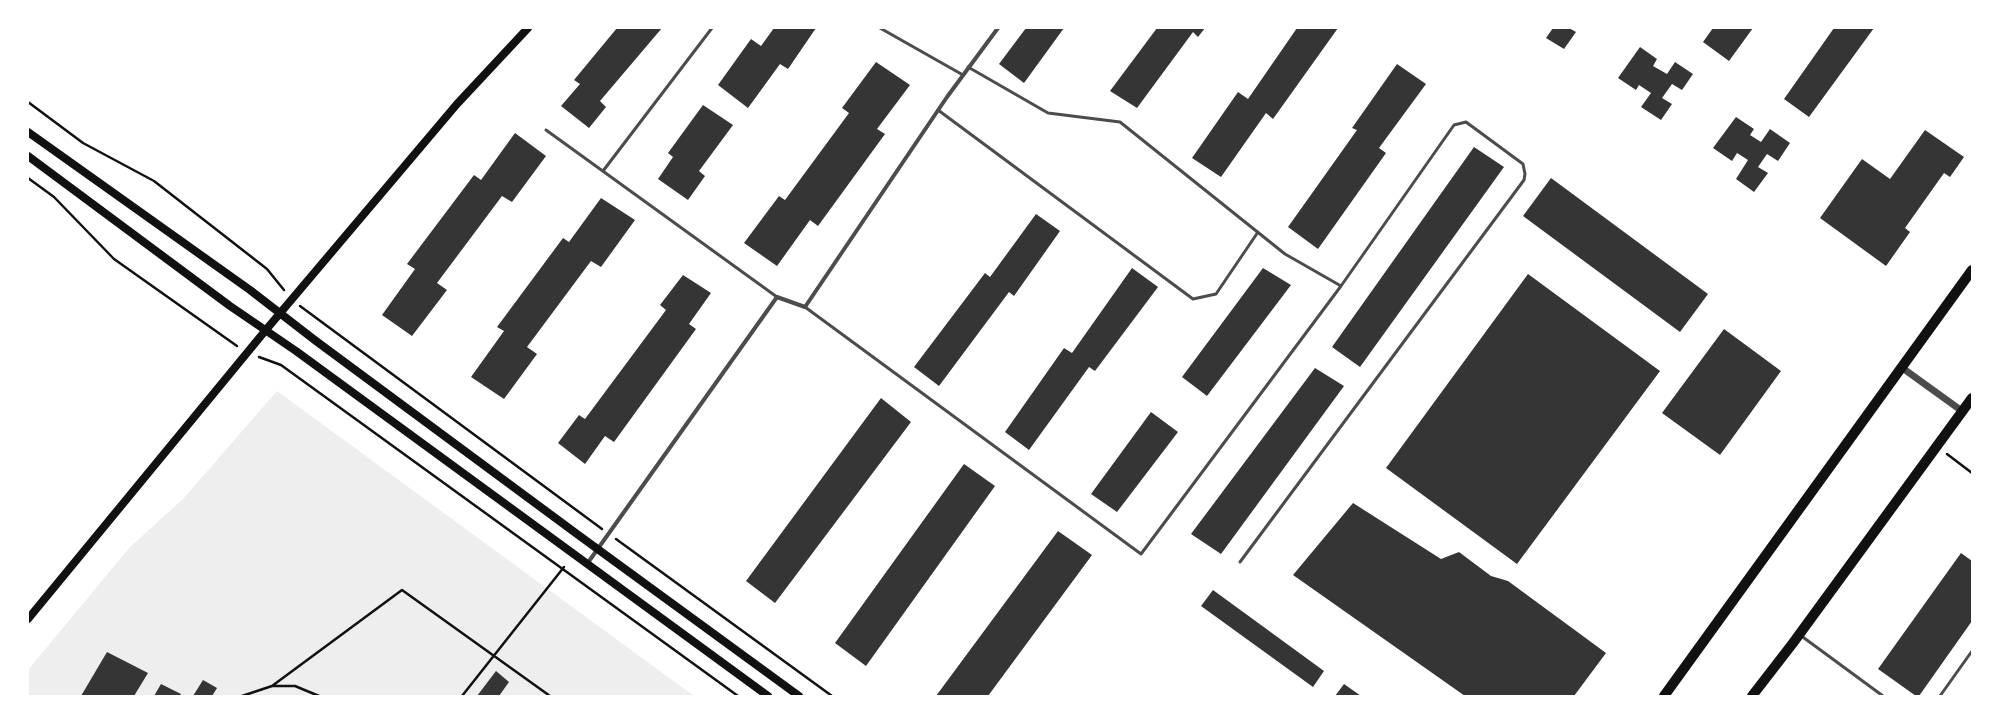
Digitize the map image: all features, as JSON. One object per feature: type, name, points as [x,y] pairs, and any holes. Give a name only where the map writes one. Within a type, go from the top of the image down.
[{"type":"main road","points":[[28,619],[265,331],[457,104],[528,28]]},
{"type":"main road","points":[[28,132],[250,290],[598,549],[799,696]]},
{"type":"main road","points":[[28,156],[230,306],[768,696]]},
{"type":"main road","points":[[1664,696],[1972,270]]},
{"type":"main road","points":[[1752,696],[1972,398]]},
{"type":"street","points":[[587,564],[607,533],[777,297],[806,307],[938,110],[998,28]]},
{"type":"street","points":[[1901,367],[1962,411]]},
{"type":"lane","points":[[603,171],[712,28]]},
{"type":"lane","points":[[880,28],[963,75]]},
{"type":"lane","points":[[968,67],[1048,113],[1120,122],[1285,254],[1341,286]]},
{"type":"lane","points":[[938,110],[1193,299],[1216,294],[1258,232]]},
{"type":"lane","points":[[806,307],[1141,554],[1341,286],[1454,125],[1466,122],[1522,164],[1525,174],[1524,180],[1240,562]]},
{"type":"lane","points":[[546,130],[777,297]]},
{"type":"lane","points":[[1799,634],[1884,696]]},
{"type":"lane","points":[[1940,696],[1972,651]]},
{"type":"path","points":[[28,102],[83,143],[154,181],[267,269],[292,300],[607,533],[832,696]]},
{"type":"path","points":[[28,178],[54,197],[114,259],[247,353],[281,365],[738,696]]},
{"type":"path","points":[[1936,447],[1972,473]]},
{"type":"path","points":[[462,696],[574,554]]},
{"type":"path","points":[[242,696],[272,686],[402,590],[550,696]]},
{"type":"path","points":[[272,686],[295,686],[319,696]]},
{"type":"shaded area","points":[[277,391],[694,696],[28,696],[28,670],[130,547],[183,499]]},
{"type":"building","points":[[617,28],[662,28],[600,101],[606,107],[589,128],[561,106],[580,84],[574,80]]},
{"type":"building","points":[[774,28],[816,28],[788,69],[780,64],[748,108],[718,85],[751,39],[761,46]]},
{"type":"building","points":[[1026,28],[1064,28],[1024,83],[999,64]]},
{"type":"building","points":[[1157,28],[1205,28],[1198,37],[1193,32],[1137,108],[1110,91]]},
{"type":"building","points":[[1297,28],[1338,28],[1273,119],[1266,113],[1221,177],[1192,158],[1238,92],[1248,99]]},
{"type":"building","points":[[1553,28],[1569,28],[1576,32],[1564,49],[1546,38]]},
{"type":"building","points":[[1713,28],[1753,28],[1729,61],[1703,42]]},
{"type":"building","points":[[1834,28],[1874,28],[1809,117],[1784,99]]},
{"type":"building","points":[[1640,47],[1657,59],[1653,66],[1667,74],[1675,62],[1693,74],[1682,90],[1672,84],[1662,98],[1672,104],[1661,120],[1641,107],[1651,93],[1639,85],[1636,90],[1618,78]]},
{"type":"building","points":[[876,62],[910,85],[877,129],[885,134],[818,226],[810,220],[777,266],[744,243],[779,196],[785,200],[849,113],[842,108]]},
{"type":"building","points":[[1397,64],[1426,84],[1379,148],[1386,153],[1318,249],[1288,227],[1357,130],[1352,128]]},
{"type":"building","points":[[703,105],[733,125],[699,171],[705,176],[688,200],[658,179],[673,157],[668,153]]},
{"type":"building","points":[[1736,117],[1754,129],[1750,135],[1761,142],[1770,129],[1790,143],[1778,161],[1767,154],[1758,167],[1768,173],[1754,192],[1736,179],[1748,160],[1737,153],[1732,161],[1713,148]]},
{"type":"building","points":[[1925,130],[1964,157],[1950,177],[1944,173],[1905,228],[1910,232],[1886,266],[1820,218],[1862,159],[1890,179]]},
{"type":"building","points":[[515,133],[546,156],[512,202],[502,196],[437,283],[447,290],[412,336],[382,315],[415,269],[407,264],[474,175],[481,180]]},
{"type":"building","points":[[1474,147],[1504,167],[1360,367],[1332,347]]},
{"type":"building","points":[[1551,178],[1708,294],[1680,332],[1523,216]]},
{"type":"building","points":[[601,198],[635,220],[601,267],[591,261],[527,347],[537,354],[504,399],[471,377],[504,331],[497,327],[563,238],[569,242]]},
{"type":"building","points":[[1036,214],[1060,231],[1014,296],[1009,292],[939,386],[914,367],[985,273],[990,277]]},
{"type":"building","points":[[1132,268],[1158,287],[1095,371],[1089,367],[1029,450],[1005,432],[1064,348],[1072,353]]},
{"type":"building","points":[[1263,268],[1291,285],[1207,396],[1182,377]]},
{"type":"building","points":[[1528,274],[1660,371],[1517,564],[1386,468]]},
{"type":"building","points":[[683,275],[711,293],[689,324],[696,329],[614,442],[605,436],[585,464],[558,443],[579,415],[585,419],[666,310],[660,305]]},
{"type":"building","points":[[1724,329],[1781,371],[1720,455],[1662,413]]},
{"type":"building","points":[[1315,368],[1344,386],[1221,554],[1191,534]]},
{"type":"building","points":[[881,398],[911,422],[775,603],[746,581]]},
{"type":"building","points":[[1151,412],[1178,432],[1117,512],[1091,494]]},
{"type":"building","points":[[964,464],[995,486],[866,666],[835,643]]},
{"type":"building","points":[[1353,503],[1441,559],[1459,552],[1491,576],[1508,581],[1606,653],[1574,696],[1465,696],[1293,575]]},
{"type":"building","points":[[1058,531],[1092,555],[988,696],[936,696]]},
{"type":"building","points":[[1961,553],[1972,561],[1972,621],[1919,696],[1916,696],[1878,669]]},
{"type":"building","points":[[1213,590],[1324,671],[1313,687],[1201,606]]},
{"type":"building","points":[[107,652],[148,673],[134,696],[81,696]]},
{"type":"building","points":[[496,671],[509,682],[499,696],[477,696]]},
{"type":"building","points":[[203,680],[217,688],[212,696],[193,696]]},
{"type":"building","points":[[161,684],[181,694],[180,696],[154,696]]},
{"type":"building","points":[[1344,684],[1361,696],[1335,696]]}]
